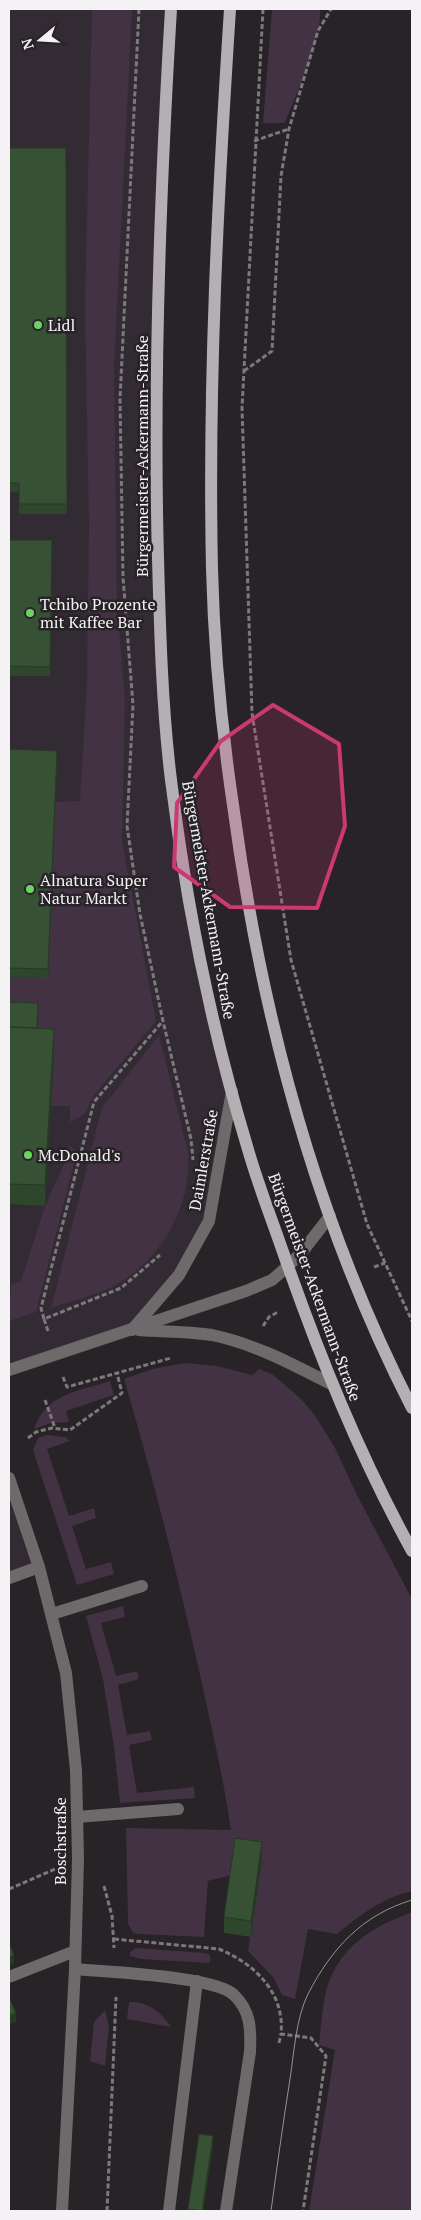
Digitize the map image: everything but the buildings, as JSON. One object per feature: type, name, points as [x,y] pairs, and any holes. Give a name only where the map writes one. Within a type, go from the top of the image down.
[{"type":"main road","name":"Bürgermeister-Ackermann-Straße","points":[[171,9],[161,170],[155,443],[164,700],[171,779],[182,860],[200,958],[247,1148],[331,1384],[386,1502],[412,1551]]},
{"type":"main road","points":[[230,9],[219,182],[211,424],[212,572],[222,726],[243,880],[268,1002],[301,1130],[330,1216],[370,1318],[412,1408]]},
{"type":"street","name":"Daimlerstraße","points":[[132,1330],[179,1275],[209,1221],[232,1091]]},
{"type":"street","points":[[9,1370],[246,1291],[272,1280],[302,1252],[330,1216]]},
{"type":"street","points":[[132,1330],[210,1335],[252,1346],[276,1355],[331,1384]]},
{"type":"street","name":"Boschstraße","points":[[9,1478],[39,1567],[66,1673],[76,1770],[78,1859],[75,1969],[62,2211]]},
{"type":"street","points":[[9,1578],[39,1567]]},
{"type":"street","points":[[52,1614],[142,1586]]},
{"type":"street","points":[[77,1816],[178,1809]]},
{"type":"street","points":[[9,1977],[75,1951]]},
{"type":"street","points":[[75,1969],[197,1982],[233,1993],[244,2007],[251,2026],[250,2052],[226,2211]]},
{"type":"street","points":[[169,2211],[197,1982]]},
{"type":"path","name":"Bürgermeister-Ackermann-Straße","points":[[139,9],[120,400],[123,577],[133,705],[127,826],[140,914],[191,1139],[194,1169]]},
{"type":"path","points":[[262,9],[242,408],[252,712],[291,960],[367,1224],[412,1321]]},
{"type":"path","points":[[244,371],[272,351],[282,176],[289,129],[318,31],[331,9]]},
{"type":"path","points":[[254,141],[289,129]]},
{"type":"path","points":[[56,1354],[41,1308],[94,1102],[163,1022]]},
{"type":"path","points":[[44,1319],[121,1288],[150,1266],[162,1253]]},
{"type":"path","points":[[28,1438],[36,1432],[55,1428],[70,1430],[122,1393],[117,1373]]},
{"type":"path","points":[[45,1400],[55,1428]]},
{"type":"path","points":[[9,1889],[78,1859]]},
{"type":"path","points":[[107,2211],[116,2006],[112,1916]]},
{"type":"path","points":[[279,2043],[281,2034]]},
{"type":"highlighted area","points":[[273,705],[339,744],[345,826],[317,908],[230,907],[174,867],[177,803],[221,741]]},
{"type":"shaded area","points":[[9,9],[171,9],[155,443],[171,779],[232,1091],[209,1221],[179,1275],[132,1330],[9,1370]]},
{"type":"shaded area","points":[[92,9],[132,9],[114,366],[117,605],[125,699],[122,841],[156,1021],[94,1095],[85,1114],[70,1122],[70,1106],[51,1106],[54,1050],[9,1019],[9,977],[48,978],[55,802],[80,801],[87,684],[89,525],[85,306]]},
{"type":"shaded area","points":[[272,9],[320,9],[320,22],[313,51],[285,123],[263,123]]},
{"type":"shaded area","points":[[159,1035],[188,1152],[188,1171],[180,1209],[162,1243],[135,1272],[104,1291],[51,1308],[102,1108]]},
{"type":"shaded area","points":[[68,1145],[77,1151],[36,1312],[9,1321],[11,1285],[21,1281],[45,1206],[65,1162]]},
{"type":"shaded area","points":[[184,1363],[217,1366],[253,1375],[259,1369],[272,1374],[300,1398],[314,1414],[334,1446],[358,1497],[412,1599],[412,1891],[381,1903],[337,1934],[308,1929],[295,1999],[282,1995],[273,1977],[248,1951],[262,1858],[232,1875],[208,1881],[204,1937],[133,1933],[128,1924],[126,1828],[231,1830],[216,1748],[181,1594],[154,1486],[124,1379],[152,1369]]},
{"type":"shaded area","points":[[110,1381],[114,1395],[66,1411],[69,1422],[51,1423],[34,1429],[39,1417],[55,1401],[75,1391]]},
{"type":"shaded area","points":[[47,1435],[65,1437],[70,1441],[47,1449],[69,1516],[94,1508],[96,1518],[72,1526],[86,1569],[111,1562],[114,1574],[77,1585],[33,1450],[38,1438]]},
{"type":"shaded area","points":[[9,1478],[39,1567],[9,1578]]},
{"type":"shaded area","points":[[123,1606],[125,1617],[101,1623],[116,1676],[137,1671],[139,1679],[118,1685],[127,1735],[150,1731],[152,1740],[129,1745],[137,1793],[194,1787],[195,1798],[120,1803],[114,1747],[103,1679],[86,1616]]},
{"type":"shaded area","points":[[412,1912],[412,2211],[309,2211],[335,2050],[319,2045],[326,1991],[339,1962],[358,1941],[383,1924]]},
{"type":"shaded area","points":[[136,1948],[204,1953],[209,1954],[211,1959],[209,1963],[141,1959],[130,1956],[130,1952]]},
{"type":"shaded area","points":[[129,2002],[142,2003],[153,2008],[171,2027],[127,2019]]},
{"type":"shaded area","points":[[105,2010],[109,2026],[105,2066],[90,2061],[94,2022]]},
{"type":"tram line","points":[[271,2211],[296,2036],[308,1994],[327,1962],[350,1935],[378,1915],[394,1906],[412,1900]]},
{"type":"place","name":"Lidl","points":[[38,325]]},
{"type":"place","name":"Tchibo Prozente mit Kaffee Bar","points":[[30,613]]},
{"type":"place","name":"Alnatura Super Natur Markt","points":[[30,889]]},
{"type":"place","name":"McDonald's","points":[[28,1155]]}]
